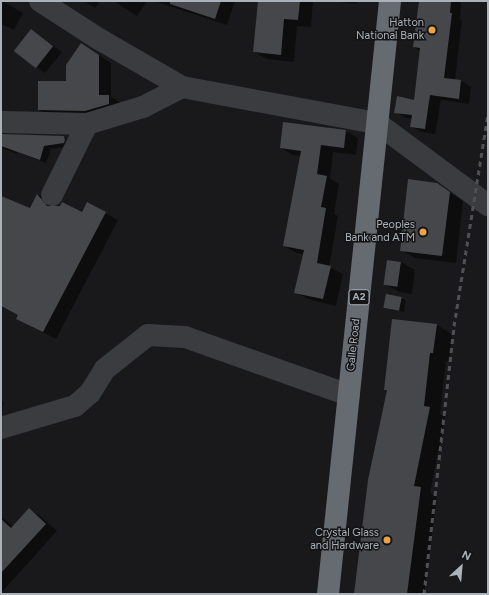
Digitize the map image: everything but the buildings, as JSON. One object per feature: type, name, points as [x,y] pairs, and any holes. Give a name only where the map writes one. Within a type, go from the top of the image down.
[{"type":"highway","name":"Galle Road","points":[[328,594],[390,1]]},
{"type":"street","points":[[40,1],[99,39],[182,87],[377,123],[488,205]]},
{"type":"street","points":[[3,122],[87,124],[144,107],[182,87]]},
{"type":"street","points":[[52,195],[87,124]]},
{"type":"street","points":[[1,428],[75,406],[90,393],[105,369],[148,335],[185,337],[349,395]]},
{"type":"railway","points":[[424,594],[454,326],[488,114]]},
{"type":"place","name":"Hatton National Bank","points":[[432,30]]},
{"type":"place","name":"Peoples Bank and ATM","points":[[423,232]]},
{"type":"place","name":"Crystal Glass and Hardware","points":[[387,540]]}]
